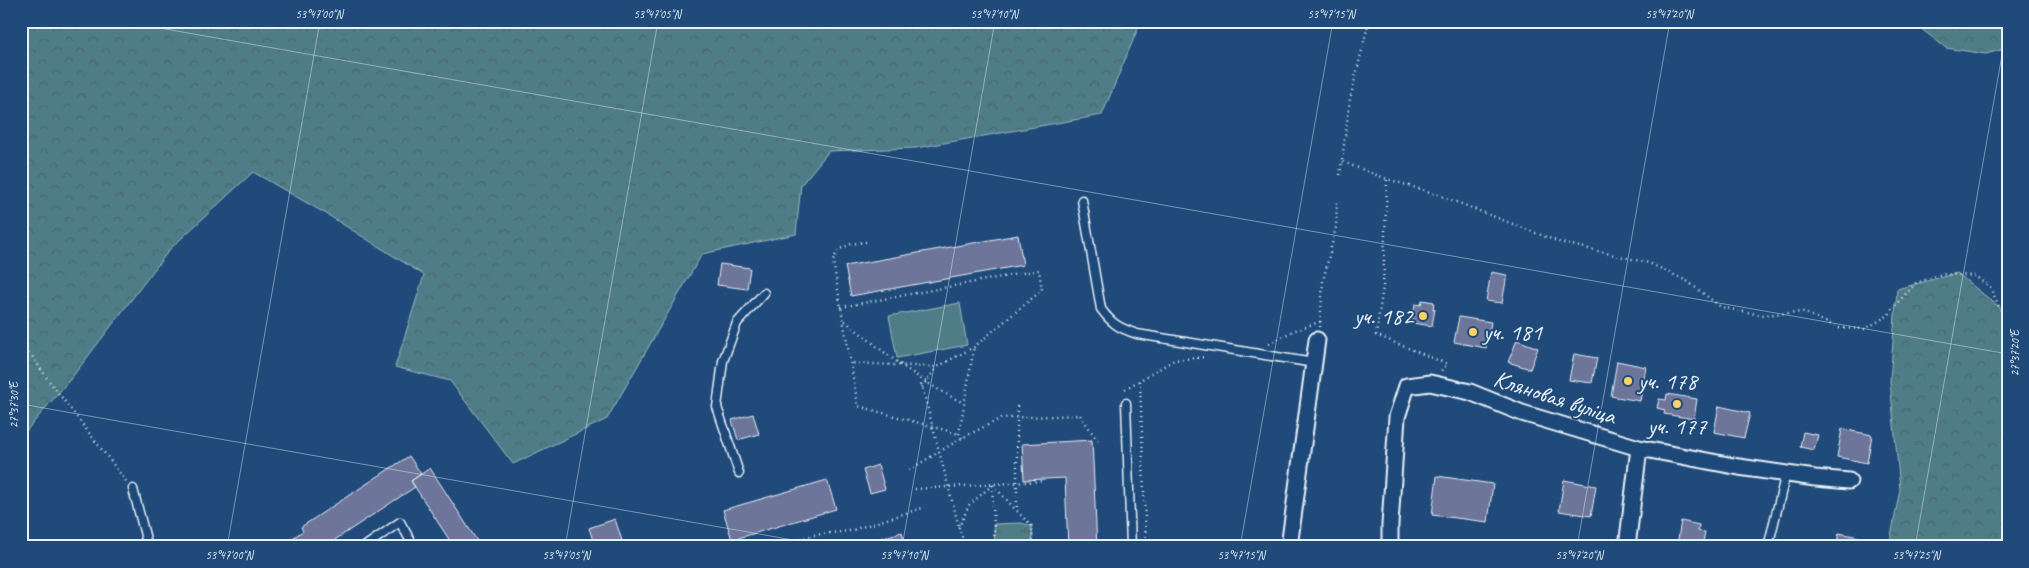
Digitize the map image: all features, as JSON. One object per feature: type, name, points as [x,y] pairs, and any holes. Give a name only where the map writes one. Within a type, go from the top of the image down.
[{"type":"street","points":[[1289,547],[1317,340]]},
{"type":"street","name":"Кляновая вуліца","points":[[1390,547],[1397,417],[1408,386],[1430,383],[1470,392],[1546,420],[1639,448],[1739,467],[1849,481]]},
{"type":"street","points":[[1626,547],[1639,448]]},
{"type":"lane","points":[[1082,200],[1101,308],[1119,328],[1137,334],[1314,363]]},
{"type":"lane","points":[[739,473],[717,407],[723,361],[737,323],[764,293]]},
{"type":"lane","points":[[1126,403],[1131,547]]},
{"type":"lane","points":[[1768,547],[1786,473]]},
{"type":"lane","points":[[133,489],[148,547]]},
{"type":"lane","points":[[364,547],[400,522],[414,547]]},
{"type":"path","points":[[1340,174],[1350,99],[1369,21]]},
{"type":"path","points":[[1343,162],[1387,179],[1436,194],[1559,242],[1649,263],[1687,281],[1721,307],[1761,315],[1804,312],[1839,328],[1865,329],[1888,315],[1916,284],[1942,274],[1975,276],[1990,287],[2008,325]]},
{"type":"path","points":[[1387,179],[1383,287],[1376,335],[1447,364],[1430,383]]},
{"type":"path","points":[[1317,340],[1322,320],[1323,281],[1336,226],[1337,200]]},
{"type":"path","points":[[866,242],[851,244],[838,250],[834,261],[858,406],[959,434],[962,438]]},
{"type":"path","points":[[841,307],[1039,270],[1042,290],[974,347],[937,367],[922,387]]},
{"type":"path","points":[[844,320],[920,380],[964,403]]},
{"type":"path","points":[[21,340],[49,381],[133,489]]},
{"type":"path","points":[[959,434],[974,347]]},
{"type":"path","points":[[851,363],[937,367]]},
{"type":"path","points":[[920,380],[966,547]]},
{"type":"path","points":[[1140,380],[1146,547]]},
{"type":"path","points":[[1017,406],[1017,511]]},
{"type":"path","points":[[909,470],[962,438],[1002,418],[1080,415],[1100,444]]},
{"type":"path","points":[[916,489],[1044,481]]},
{"type":"path","points":[[992,485],[1032,526],[1033,547]]},
{"type":"path","points":[[959,527],[969,505],[992,485]]},
{"type":"path","points":[[992,485],[995,547]]},
{"type":"path","points":[[776,547],[814,535],[849,531],[922,508]]},
{"type":"green space","points":[[21,21],[718,21],[738,31],[799,21],[1141,21],[1102,115],[916,148],[829,151],[801,185],[796,234],[702,254],[607,419],[513,464],[450,381],[395,367],[424,275],[328,215],[253,172],[170,249],[73,376],[21,437]]},
{"type":"green space","points":[[1921,21],[2008,21],[2008,48],[1986,54],[1946,48],[1920,28]]},
{"type":"green space","points":[[1957,273],[2008,314],[2008,547],[1889,547],[1900,489],[1890,381],[1897,289]]},
{"type":"green space","points":[[960,303],[967,345],[897,358],[889,316]]},
{"type":"green space","points":[[1021,523],[1032,526],[1033,547],[995,547],[994,524]]},
{"type":"building","points":[[1018,235],[1023,265],[851,296],[845,266]]},
{"type":"building","points":[[720,264],[750,268],[747,289],[717,285]]},
{"type":"building","points":[[1491,272],[1507,275],[1502,303],[1486,301]]},
{"type":"building","name":"уч. 182","points":[[1422,300],[1434,302],[1433,309],[1435,309],[1432,326],[1412,323],[1415,304],[1421,305]]},
{"type":"building","name":"уч. 181","points":[[1459,317],[1491,322],[1486,348],[1454,342]]},
{"type":"building","points":[[1517,340],[1538,348],[1530,369],[1508,362]]},
{"type":"building","points":[[1574,354],[1597,358],[1592,383],[1569,380]]},
{"type":"building","name":"уч. 178","points":[[1617,361],[1646,367],[1640,401],[1611,396]]},
{"type":"building","name":"уч. 177","points":[[1667,394],[1697,399],[1694,419],[1664,414],[1665,410],[1657,408],[1659,399],[1666,400]]},
{"type":"building","points":[[1719,406],[1750,413],[1744,438],[1714,432]]},
{"type":"building","points":[[753,414],[759,434],[738,440],[732,420]]},
{"type":"building","points":[[1842,429],[1872,435],[1867,463],[1837,457]]},
{"type":"building","points":[[1803,432],[1818,435],[1814,450],[1800,447]]},
{"type":"building","points":[[1092,440],[1097,547],[1068,547],[1065,478],[1024,480],[1022,444]]},
{"type":"building","points":[[409,456],[421,474],[411,481],[415,487],[324,547],[279,547],[303,531],[301,527]]},
{"type":"building","points":[[878,465],[885,489],[870,493],[863,470]]},
{"type":"building","points":[[430,468],[481,547],[454,547],[411,481]]},
{"type":"building","points":[[1437,476],[1493,484],[1488,522],[1432,515]]},
{"type":"building","points":[[827,480],[836,509],[732,540],[723,510]]},
{"type":"building","points":[[1564,480],[1596,486],[1591,516],[1559,511]]},
{"type":"building","points":[[615,519],[624,547],[595,547],[589,528]]},
{"type":"building","points":[[1681,521],[1699,525],[1698,531],[1705,532],[1702,547],[1677,545]]},
{"type":"building","points":[[902,532],[906,547],[872,547],[871,541]]},
{"type":"building","points":[[1839,533],[1859,537],[1857,547],[1836,547]]},
{"type":"building","points":[[1573,543],[1593,546],[1593,547],[1572,547]]},
{"type":"place","name":"уч. 182","points":[[1423,316]]},
{"type":"place","name":"уч. 181","points":[[1473,332]]},
{"type":"place","name":"уч. 178","points":[[1628,381]]},
{"type":"place","name":"уч. 177","points":[[1677,404]]}]
